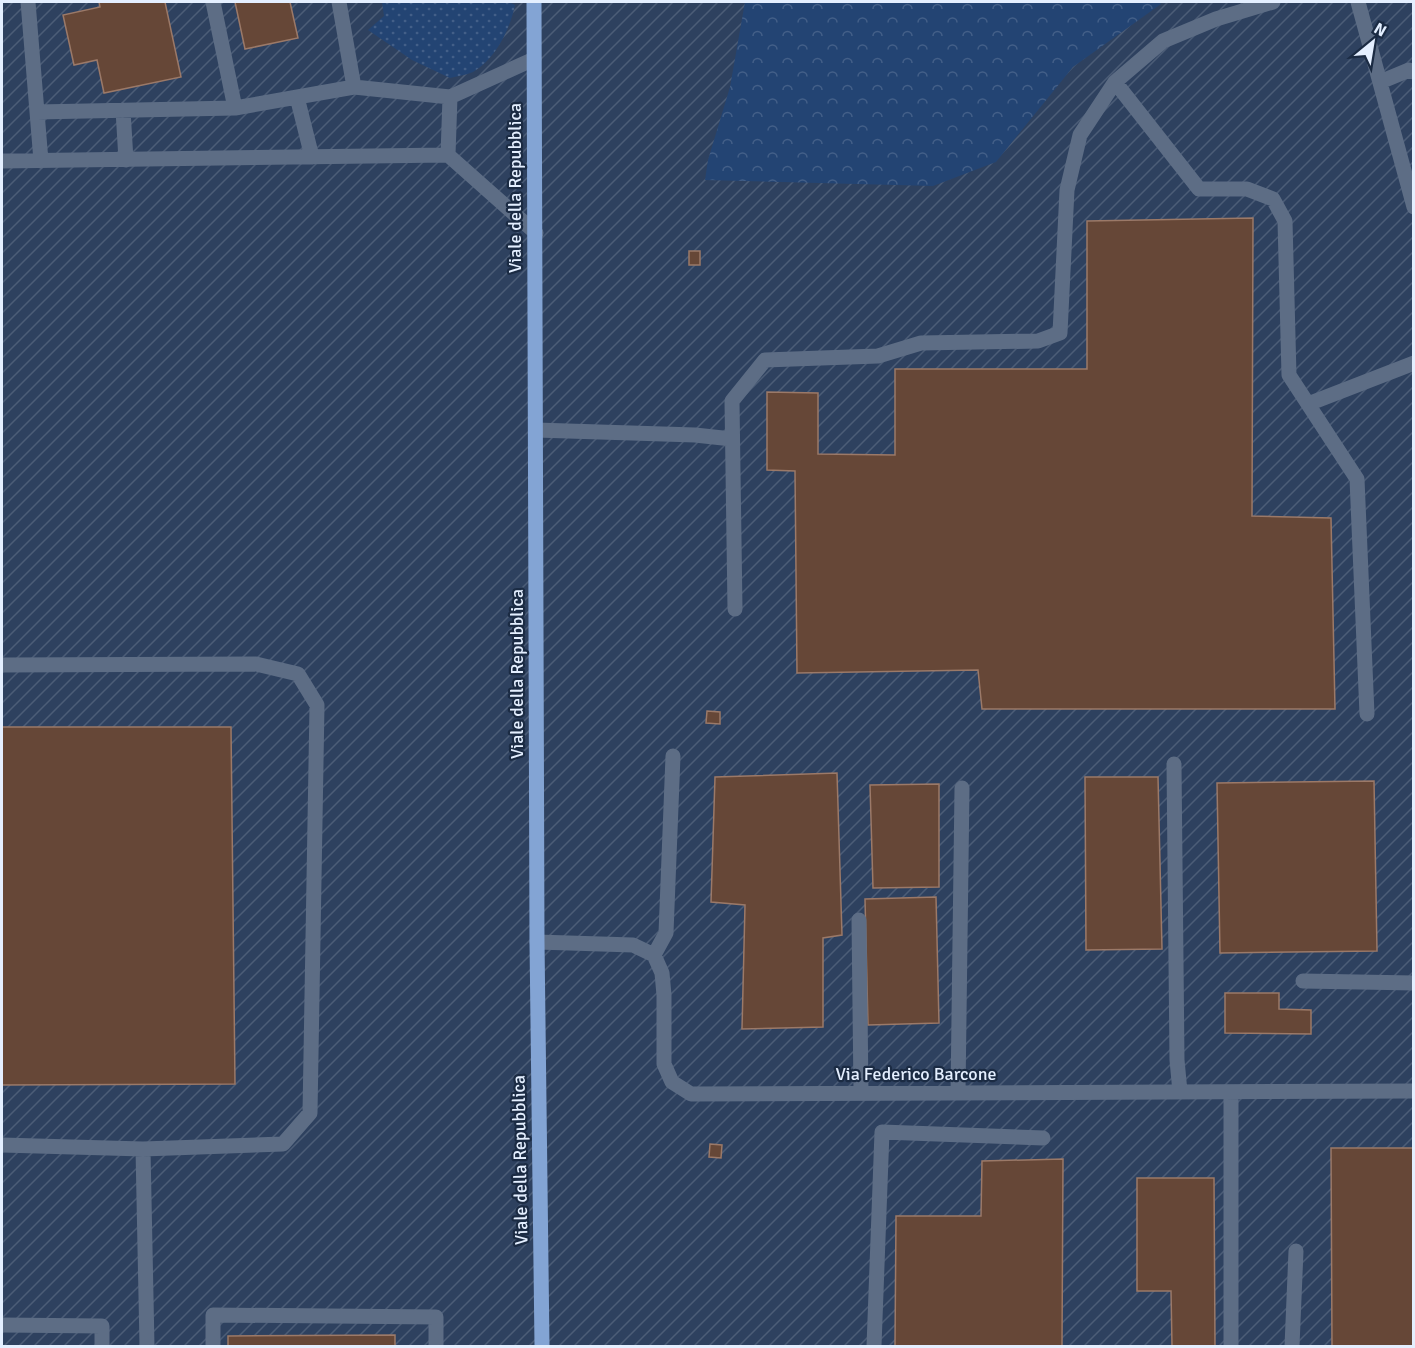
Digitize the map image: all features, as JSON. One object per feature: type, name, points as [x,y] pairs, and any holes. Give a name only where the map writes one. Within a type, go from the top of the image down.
[{"type":"main road","name":"Viale della Repubblica","points":[[534,2],[537,942],[542,1347]]},
{"type":"street","points":[[28,2],[41,161]]},
{"type":"street","points":[[213,2],[235,108]]},
{"type":"street","points":[[339,2],[354,87]]},
{"type":"street","points":[[735,609],[732,401],[765,360],[878,356],[921,343],[1038,341],[1060,333],[1067,190],[1080,135],[1115,82],[1163,41],[1216,19],[1273,2]]},
{"type":"street","points":[[1358,2],[1413,207]]},
{"type":"street","points":[[37,112],[235,108],[354,87],[450,97],[534,59]]},
{"type":"street","points":[[1380,82],[1409,70],[1413,72]]},
{"type":"street","points":[[1115,82],[1199,189],[1247,189],[1273,199],[1285,221],[1289,375],[1357,479],[1367,714]]},
{"type":"street","points":[[297,97],[312,157]]},
{"type":"street","points":[[447,155],[450,97]]},
{"type":"street","points":[[123,110],[126,160]]},
{"type":"street","points":[[2,161],[447,155],[536,233]]},
{"type":"street","points":[[1308,404],[1413,363]]},
{"type":"street","points":[[536,430],[695,435],[732,439]]},
{"type":"street","points":[[2,665],[256,664],[298,674],[317,705],[310,1113],[283,1144],[143,1149],[2,1145]]},
{"type":"street","points":[[537,942],[633,945],[654,955],[666,933],[673,756]]},
{"type":"street","points":[[1174,764],[1177,1060],[1180,1092]]},
{"type":"street","points":[[958,1093],[962,788]]},
{"type":"street","points":[[859,920],[861,1093]]},
{"type":"street","name":"Via Federico Barcone","points":[[654,955],[662,973],[664,1064],[672,1082],[691,1094],[1413,1091]]},
{"type":"street","points":[[1303,981],[1413,983]]},
{"type":"street","points":[[1231,1092],[1231,1347]]},
{"type":"street","points":[[874,1347],[882,1132],[1043,1138]]},
{"type":"street","points":[[143,1149],[147,1347]]},
{"type":"street","points":[[1292,1347],[1296,1251]]},
{"type":"street","points":[[213,1347],[213,1315],[436,1317],[436,1347]]},
{"type":"street","points":[[2,1325],[102,1326],[102,1347]]},
{"type":"shaded area","points":[[2,2],[1413,2],[1413,1346],[2,1346]]},
{"type":"green space","points":[[382,2],[509,2],[515,5],[506,33],[489,59],[473,72],[450,78],[412,60],[368,30],[384,16]]},
{"type":"green space","points":[[745,2],[1159,2],[1161,4],[1073,67],[996,162],[933,186],[705,180],[708,160],[730,87]]},
{"type":"building","points":[[99,2],[165,2],[181,77],[104,93],[97,60],[74,65],[63,15],[100,7]]},
{"type":"building","points":[[235,2],[290,2],[298,38],[245,49]]},
{"type":"building","points":[[1253,218],[1252,516],[1331,518],[1335,709],[982,709],[978,670],[797,673],[795,471],[767,470],[767,392],[818,393],[818,454],[895,455],[895,369],[1087,369],[1087,221]]},
{"type":"building","points":[[689,251],[700,251],[700,265],[689,265]]},
{"type":"building","points":[[707,711],[720,712],[720,724],[706,723]]},
{"type":"building","points":[[2,727],[231,727],[235,1084],[2,1085]]},
{"type":"building","points":[[837,773],[842,935],[823,938],[823,1027],[742,1029],[745,905],[711,902],[715,777]]},
{"type":"building","points":[[1085,777],[1158,777],[1162,949],[1086,950]]},
{"type":"building","points":[[1374,781],[1377,951],[1220,953],[1217,783]]},
{"type":"building","points":[[939,784],[939,887],[873,888],[870,785]]},
{"type":"building","points":[[936,897],[939,1023],[868,1025],[865,899]]},
{"type":"building","points":[[1225,993],[1279,993],[1279,1009],[1311,1010],[1311,1034],[1225,1033]]},
{"type":"building","points":[[710,1144],[722,1145],[721,1158],[709,1157]]},
{"type":"building","points":[[1331,1148],[1414,1148],[1414,1346],[1332,1346]]},
{"type":"building","points":[[1063,1159],[1062,1346],[895,1346],[896,1216],[981,1216],[982,1161]]},
{"type":"building","points":[[1137,1178],[1214,1178],[1215,1346],[1172,1346],[1171,1291],[1137,1291]]},
{"type":"building","points":[[395,1335],[395,1346],[228,1346],[228,1336]]}]
